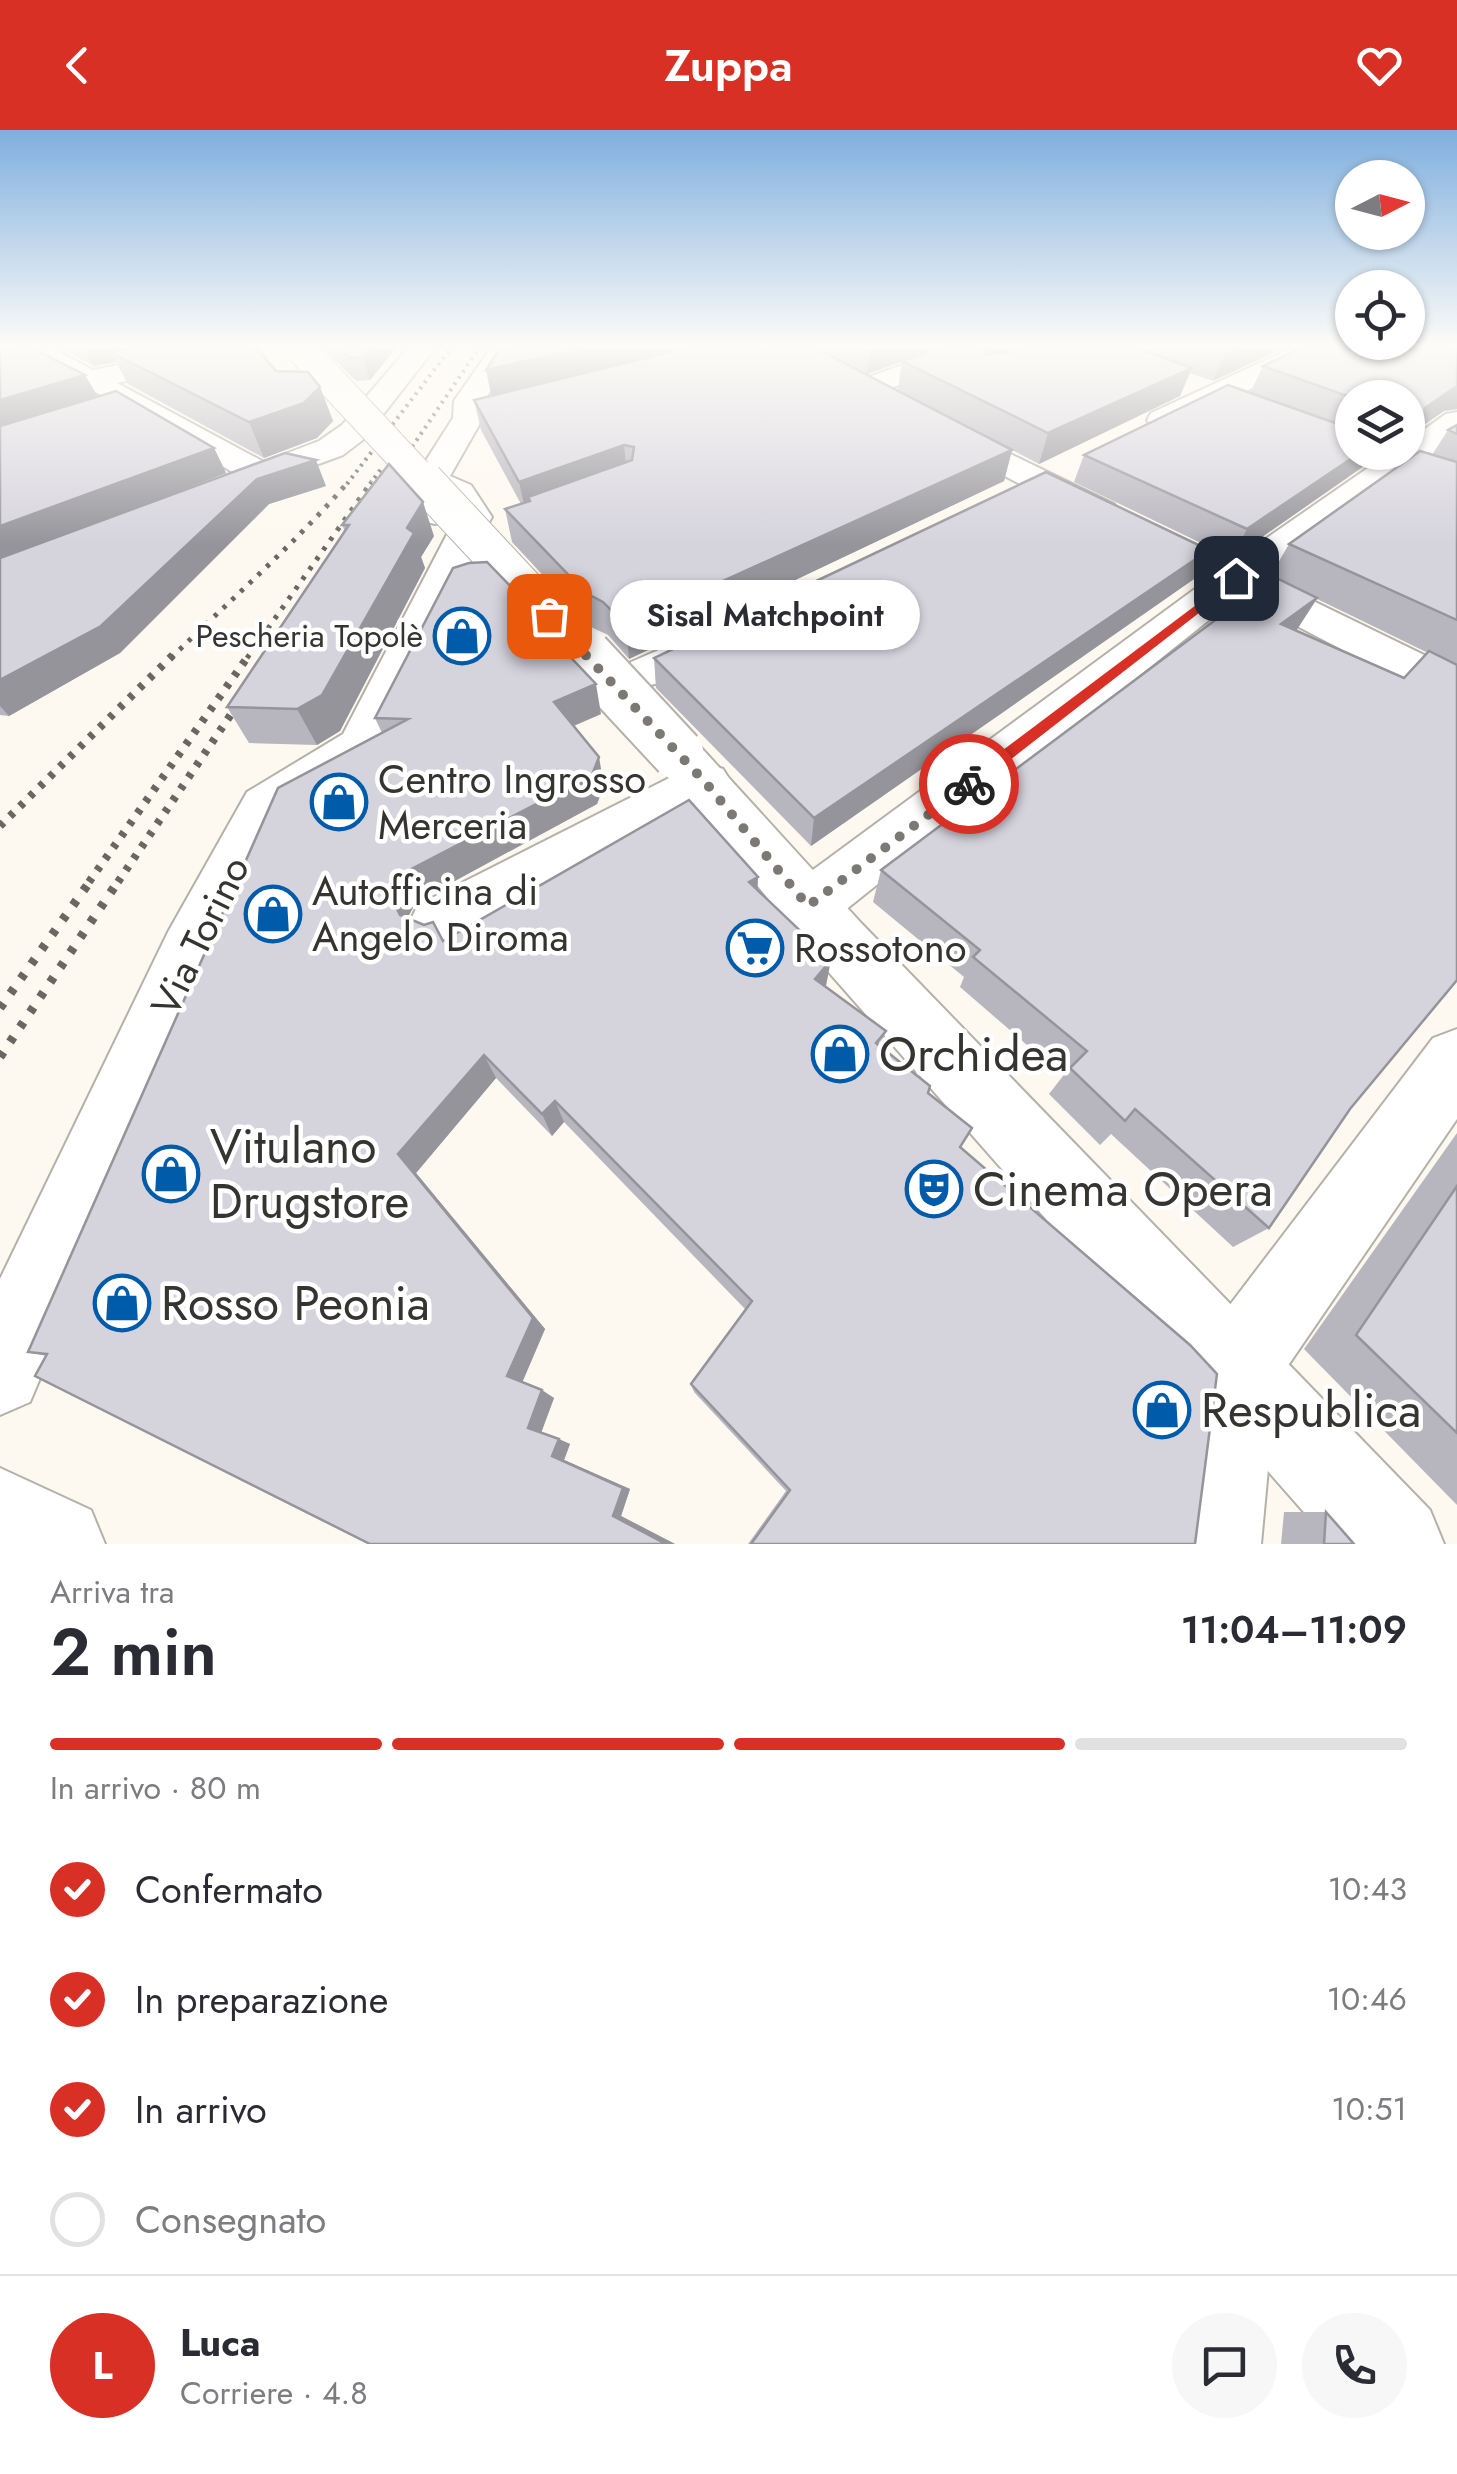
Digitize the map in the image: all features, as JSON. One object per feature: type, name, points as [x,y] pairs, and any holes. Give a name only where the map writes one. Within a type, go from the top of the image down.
[{"type":"street","points":[[156,414],[260,474]]},
{"type":"street","points":[[360,414],[692,768],[808,906],[1396,1544]]},
{"type":"street","points":[[204,496],[331,448],[353,432],[368,414]]},
{"type":"street","name":"Via Torino","points":[[0,1372],[190,951],[266,806],[362,744],[445,582],[456,547],[430,506],[433,476],[468,414]]},
{"type":"street","points":[[468,418],[484,414]]},
{"type":"street","points":[[912,414],[1128,526]]},
{"type":"street","points":[[1142,430],[1174,414]]},
{"type":"street","points":[[1425,443],[1457,421]]},
{"type":"street","points":[[808,906],[1218,570],[1385,470]]},
{"type":"street","points":[[1218,570],[1457,690]]},
{"type":"street","points":[[647,672],[754,620]]},
{"type":"street","points":[[439,923],[692,768]]},
{"type":"street","points":[[1213,1544],[1234,1370],[1457,1061]]},
{"type":"street","points":[[0,1515],[57,1544]]},
{"type":"building","points":[[40,414],[156,414],[214,448],[0,526],[0,426]]},
{"type":"building","points":[[233,414],[272,414],[249,422]]},
{"type":"building","points":[[482,414],[942,414],[1012,450],[626,625],[603,602],[586,593],[505,509],[632,460],[634,447],[624,445],[519,482]]},
{"type":"building","points":[[1009,414],[1090,414],[1048,433]]},
{"type":"building","points":[[1168,414],[1310,414],[1335,423],[1335,470],[1247,529],[1084,455]]},
{"type":"building","points":[[1425,452],[1457,462],[1457,620],[1289,544],[1393,470],[1425,470]]},
{"type":"building","points":[[285,453],[316,460],[257,479],[101,626],[0,680],[0,558]]},
{"type":"building","points":[[389,464],[423,502],[407,528],[414,533],[322,695],[297,709],[227,707],[349,525],[342,525]]},
{"type":"building","points":[[1046,472],[1209,550],[814,818],[654,658]]},
{"type":"building","points":[[487,562],[551,628],[559,645],[596,684],[554,702],[599,757],[592,775],[402,874],[390,894],[400,915],[424,925],[433,922],[443,941],[689,800],[758,877],[749,882],[831,960],[815,979],[886,1031],[876,1043],[930,1086],[928,1093],[972,1128],[960,1147],[1190,1345],[1217,1374],[1195,1544],[751,1544],[790,1490],[691,1384],[752,1301],[555,1101],[542,1114],[484,1055],[398,1154],[533,1318],[507,1376],[542,1390],[528,1428],[559,1439],[552,1456],[623,1488],[613,1516],[666,1544],[370,1544],[35,1376],[47,1354],[28,1352],[278,788],[408,719],[375,718],[453,568]]},
{"type":"building","points":[[1256,568],[1317,598],[1281,624],[1404,678],[1429,651],[1457,665],[1457,980],[1350,1109],[1269,1228],[1135,1109],[1125,1121],[1070,1068],[1087,1051],[973,957],[980,950],[881,870],[1254,591],[1244,578]]},
{"type":"building","points":[[1457,1186],[1457,1433],[1356,1335]]},
{"type":"building","points":[[1326,1512],[1354,1544],[1324,1544]]},
{"type":"railway","points":[[347,484],[401,414]]},
{"type":"railway","points":[[387,484],[434,414]]},
{"type":"railway","points":[[370,484],[381,469]]},
{"type":"railway","points":[[171,658],[284,550],[349,481]]},
{"type":"railway","points":[[247,658],[372,481]]},
{"type":"railway","points":[[381,493],[387,484]]},
{"type":"railway","points":[[0,826],[173,655]]},
{"type":"railway","points":[[89,882],[249,655]]},
{"type":"railway","points":[[118,882],[246,692]]},
{"type":"railway","points":[[0,1008],[91,880]]},
{"type":"railway","points":[[0,1057],[119,880]]},
{"type":"way so far","points":[[549,616],[705,782],[808,906],[969,784]]},
{"type":"place","name":"Sisal Matchpoint","points":[[549,616]]},
{"type":"place","name":"Pescheria Topolè","points":[[462,636]]},
{"type":"place","name":"Centro Ingrosso Merceria","points":[[339,802]]},
{"type":"place","name":"Autofficina di Angelo Diroma","points":[[273,914]]},
{"type":"place","name":"Rossotono","points":[[755,948]]},
{"type":"place","name":"Orchidea","points":[[840,1054]]},
{"type":"place","name":"Vitulano Drugstore","points":[[171,1174]]},
{"type":"place","name":"Cinema Opera","points":[[934,1189]]},
{"type":"place","name":"Rosso Peonia","points":[[122,1303]]},
{"type":"place","name":"Respublica","points":[[1162,1410]]},
{"type":"route","points":[[969,784],[1236,578]]}]
